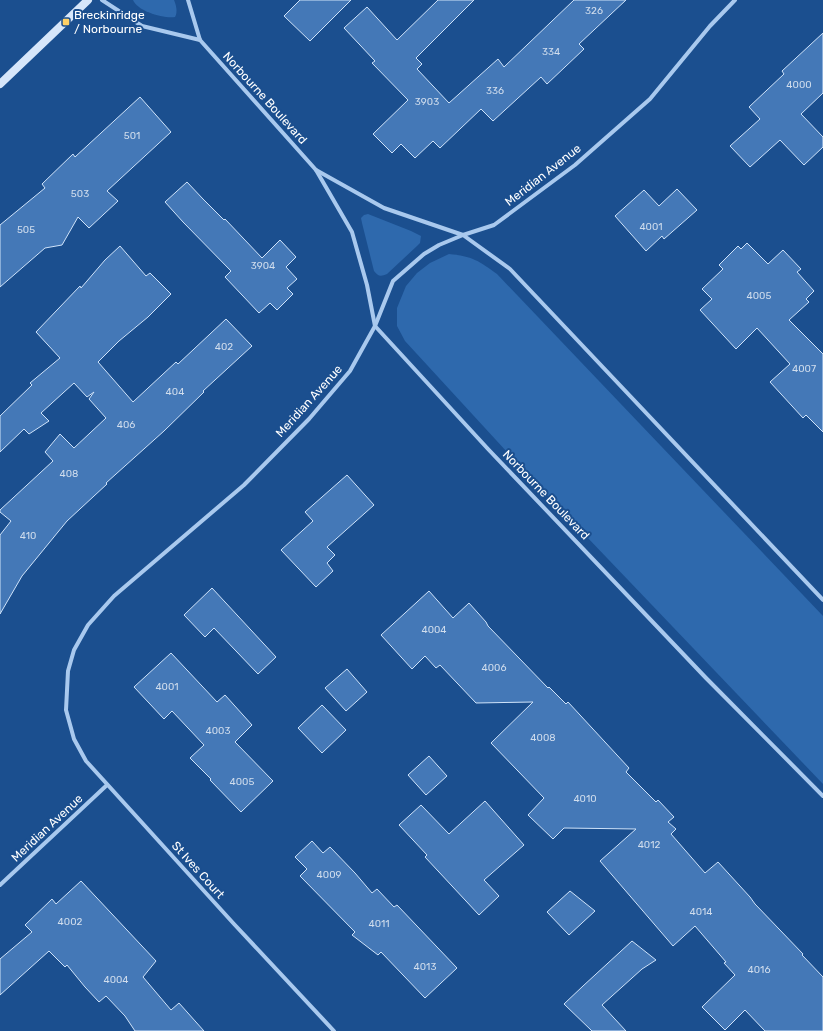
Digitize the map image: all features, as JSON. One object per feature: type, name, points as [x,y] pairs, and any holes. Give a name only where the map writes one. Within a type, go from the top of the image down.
[{"type":"main road","points":[[0,84],[88,0]]},
{"type":"street","points":[[102,0],[142,26],[200,40]]},
{"type":"street","name":"Norbourne Boulevard","points":[[188,0],[200,40],[316,170],[352,232],[367,285],[374,326],[488,449],[706,678],[823,796]]},
{"type":"street","name":"Meridian Avenue","points":[[66,710],[68,671],[74,650],[88,625],[114,596],[244,485],[309,419],[350,372],[374,326],[393,281],[424,254],[439,245],[494,225],[575,165],[650,99],[710,26],[735,0]]},
{"type":"street","name":"Norbourne Boulevard","points":[[316,170],[384,208],[463,235],[510,269],[823,600]]},
{"type":"street","name":"St Ives Court","points":[[66,710],[74,739],[86,761],[234,924],[334,1031]]},
{"type":"street","name":"Meridian Avenue","points":[[0,885],[107,785]]},
{"type":"shaded area","points":[[133,0],[174,0],[176,15],[175,17],[164,17],[145,11]]},
{"type":"shaded area","points":[[368,214],[421,236],[420,243],[383,276],[378,275],[374,271],[362,223],[361,218]]},
{"type":"shaded area","points":[[449,254],[464,256],[475,260],[497,274],[823,616],[823,784],[543,491],[405,341],[397,326],[397,308],[406,286],[417,273],[430,263]]},
{"type":"building","points":[[300,0],[351,0],[310,41],[284,16]]},
{"type":"building","points":[[438,0],[474,0],[416,58],[422,64],[417,69],[449,103],[498,59],[504,67],[574,0],[626,0],[579,44],[584,49],[547,84],[541,77],[493,121],[481,109],[440,148],[433,141],[415,158],[401,144],[392,153],[373,134],[408,100],[372,63],[375,61],[344,28],[367,7],[397,40]]},
{"type":"building","points":[[823,33],[823,93],[801,114],[823,137],[823,147],[804,165],[780,140],[750,167],[730,146],[760,119],[749,107],[784,74],[782,71]]},
{"type":"building","points":[[140,97],[171,132],[107,191],[118,201],[89,228],[78,217],[62,245],[45,248],[0,287],[0,225],[45,188],[42,184],[73,154],[75,157]]},
{"type":"building","points":[[187,182],[262,258],[280,240],[296,257],[286,267],[297,279],[287,288],[293,294],[277,310],[270,303],[259,313],[225,277],[231,271],[165,202]]},
{"type":"building","points":[[677,189],[697,210],[664,239],[662,236],[646,251],[615,216],[644,190],[659,206]]},
{"type":"building","points":[[747,243],[768,264],[783,250],[801,269],[797,272],[814,291],[806,299],[809,302],[789,320],[823,354],[823,432],[806,415],[803,418],[770,382],[790,364],[757,328],[736,349],[700,310],[712,299],[702,289],[723,269],[719,265],[738,246],[741,249]]},
{"type":"building","points":[[120,246],[146,276],[150,273],[171,294],[98,362],[133,402],[176,362],[178,364],[226,319],[252,346],[203,391],[204,392],[164,431],[106,483],[107,484],[67,521],[22,576],[0,614],[0,535],[11,521],[0,512],[0,510],[53,461],[45,452],[60,434],[74,448],[106,418],[89,399],[94,392],[87,397],[74,383],[41,413],[49,421],[29,434],[24,429],[0,452],[0,416],[32,385],[30,383],[60,358],[36,332],[80,286],[81,288],[105,260]]},
{"type":"building","points":[[347,475],[374,505],[327,547],[335,555],[327,563],[333,571],[316,587],[281,550],[313,521],[305,512]]},
{"type":"building","points":[[212,588],[276,657],[258,674],[214,628],[205,637],[184,615]]},
{"type":"building","points":[[429,591],[453,618],[469,603],[488,626],[548,688],[549,687],[566,704],[568,702],[629,768],[626,772],[656,802],[658,800],[674,817],[668,822],[676,829],[671,834],[705,873],[718,862],[755,904],[803,954],[802,955],[823,977],[823,1031],[765,1031],[745,1010],[725,1030],[702,1007],[735,975],[724,963],[726,962],[695,926],[673,946],[600,861],[636,829],[564,828],[553,839],[528,815],[544,798],[491,743],[533,702],[476,703],[440,665],[436,668],[425,656],[412,669],[381,635]]},
{"type":"building","points":[[171,653],[217,702],[225,695],[252,725],[235,742],[273,781],[241,812],[190,758],[204,745],[172,711],[164,719],[134,687]]},
{"type":"building","points":[[347,669],[367,692],[346,711],[325,688]]},
{"type":"building","points":[[322,705],[346,730],[322,753],[298,728]]},
{"type":"building","points":[[429,756],[447,776],[426,795],[408,775]]},
{"type":"building","points":[[485,801],[524,845],[484,880],[499,896],[479,915],[425,857],[427,855],[399,825],[421,805],[449,834]]},
{"type":"building","points":[[312,841],[323,853],[330,847],[372,893],[377,889],[394,907],[397,905],[457,968],[425,998],[381,952],[378,955],[352,935],[355,932],[300,876],[307,869],[295,857]]},
{"type":"building","points":[[81,881],[156,961],[143,977],[171,1010],[179,1003],[204,1031],[135,1031],[125,1016],[106,996],[99,1002],[67,965],[65,967],[49,951],[0,995],[0,959],[32,932],[25,925],[52,899],[56,904]]},
{"type":"building","points":[[570,891],[595,911],[569,935],[547,912]]},
{"type":"building","points":[[632,941],[656,960],[642,969],[602,1005],[626,1031],[592,1031],[564,1004]]},
{"type":"place","name":"Breckinridge / Norbourne","points":[[66,22]]}]
